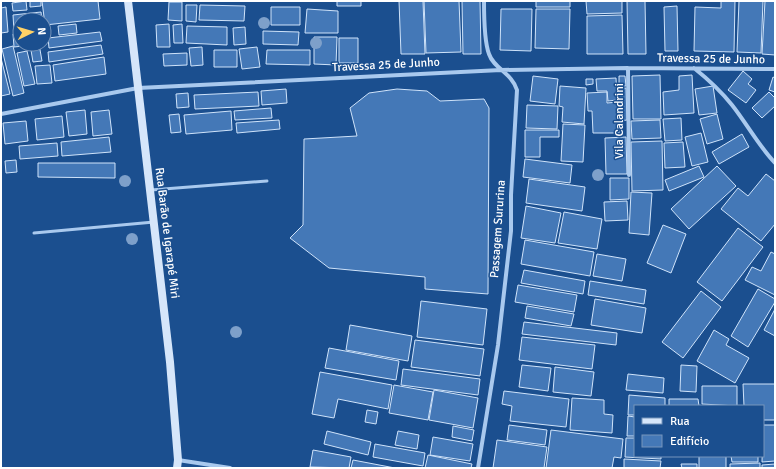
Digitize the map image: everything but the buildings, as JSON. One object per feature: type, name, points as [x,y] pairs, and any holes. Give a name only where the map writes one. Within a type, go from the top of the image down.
[{"type":"main road","name":"Rua Barão de Igarapé Miri","points":[[128,1],[170,362],[177,464]]},
{"type":"street","name":"Passagem Sururina","points":[[478,468],[498,345],[511,231],[511,195],[517,90],[511,78],[501,70],[489,55],[485,30],[484,1]]},
{"type":"street","name":"Travessa 25 de Junho","points":[[1,114],[138,88],[501,70],[628,68],[775,69]]},
{"type":"street","name":"Vila Calandrini","points":[[628,68],[629,175]]},
{"type":"street","points":[[694,68],[714,84],[733,106],[766,153],[775,163]]},
{"type":"street","points":[[177,464],[230,468]]},
{"type":"lane","points":[[149,190],[266,181]]},
{"type":"lane","points":[[34,233],[154,222]]}]
